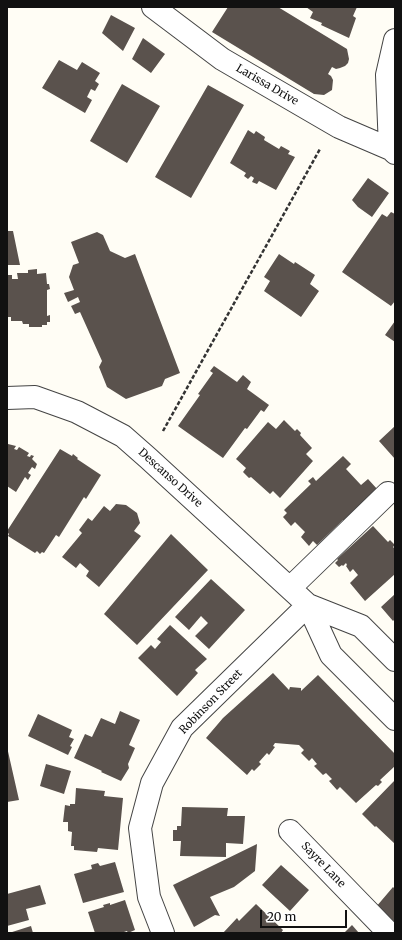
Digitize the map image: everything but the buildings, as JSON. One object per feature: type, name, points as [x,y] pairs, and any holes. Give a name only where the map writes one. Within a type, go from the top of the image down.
[{"type":"street","name":"Larissa Drive","points":[[153,7],[222,59],[339,127],[393,151]]},
{"type":"street","points":[[393,151],[387,75],[395,40]]},
{"type":"street","name":"Descanso Drive","points":[[7,398],[35,397],[77,412],[123,436],[308,606],[331,655],[395,719]]},
{"type":"street","points":[[290,588],[388,493]]},
{"type":"street","name":"Descanso Drive","points":[[308,606],[361,626],[395,660]]},
{"type":"street","name":"Robinson Street","points":[[163,933],[149,897],[140,828],[152,783],[182,728],[308,606]]},
{"type":"street","name":"Sayre Lane","points":[[290,831],[389,933]]},
{"type":"path","points":[[163,431],[320,149]]}]
